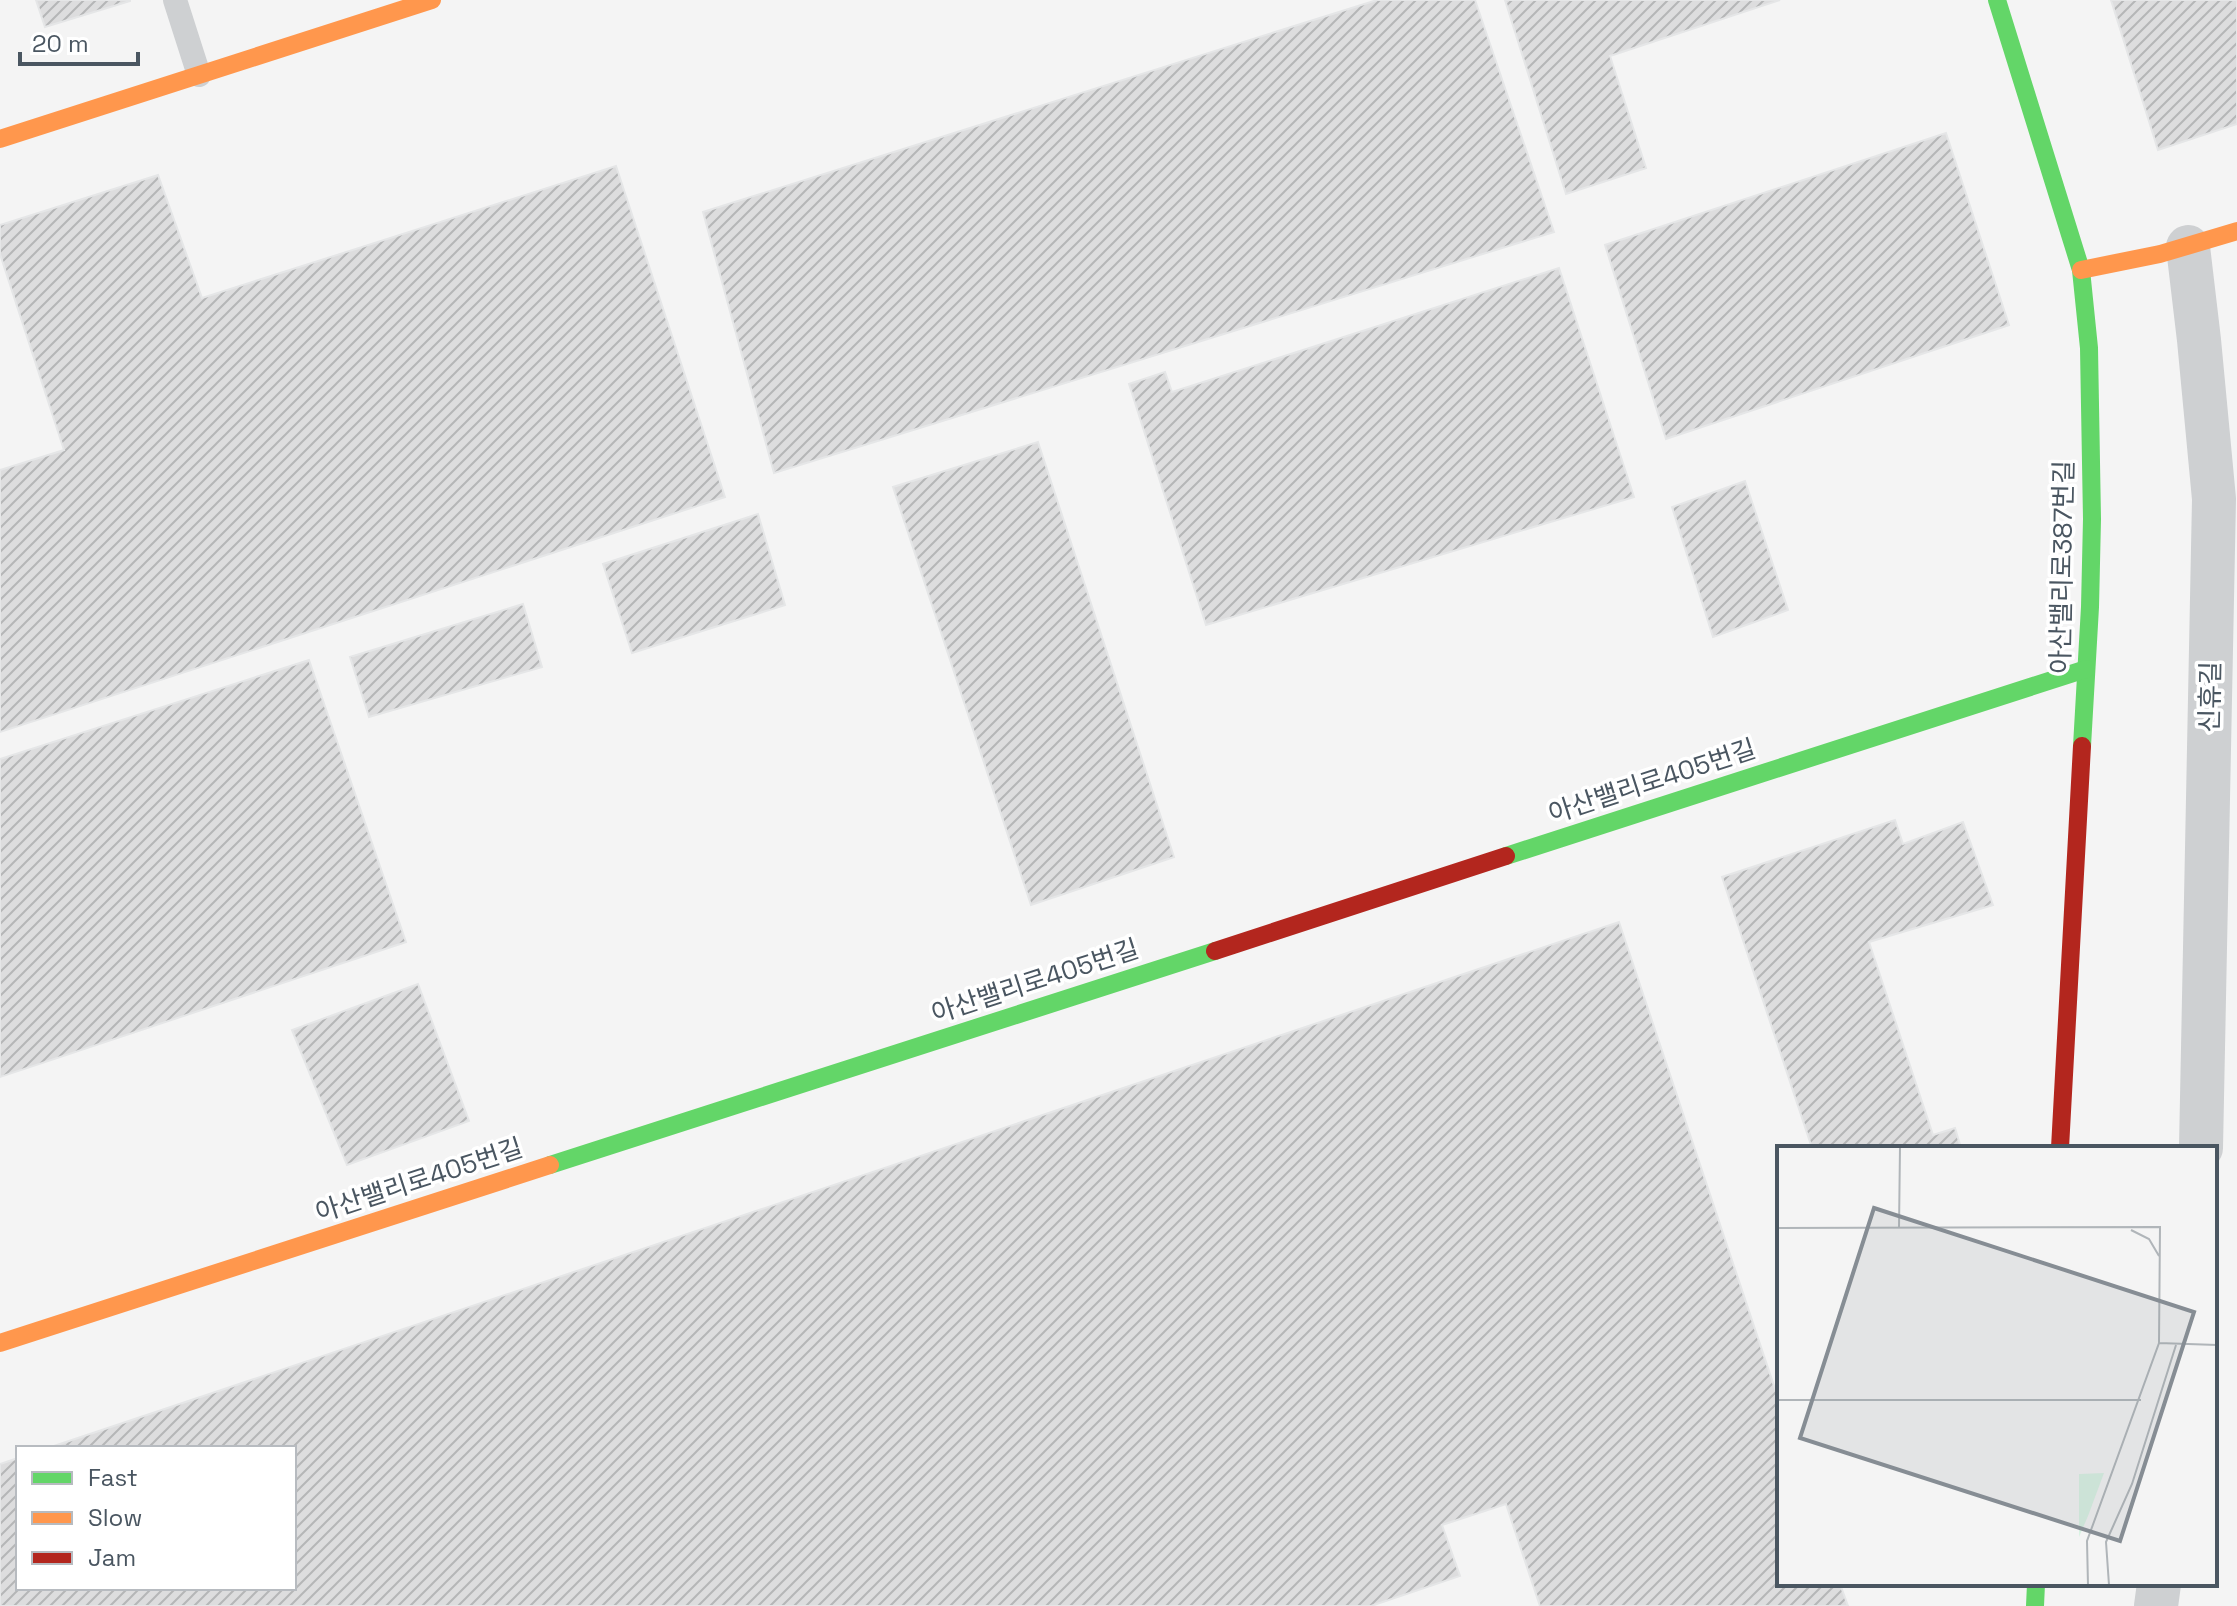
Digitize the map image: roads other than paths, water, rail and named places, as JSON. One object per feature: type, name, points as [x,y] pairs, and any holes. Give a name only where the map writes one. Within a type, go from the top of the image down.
[{"type":"street","points":[[0,139],[432,0]]},
{"type":"street","name":"아산밸리로387번길","points":[[1997,0],[2081,270],[2089,348],[2092,519],[2060,1146]]},
{"type":"street","points":[[2081,270],[2120,265],[2237,231]]},
{"type":"street","name":"신휴길","points":[[2188,247],[2214,499],[2201,1146]]},
{"type":"street","name":"아산밸리로405번길","points":[[0,1343],[2086,669]]},
{"type":"street","points":[[2035,1606],[2036,1586]]},
{"type":"street","points":[[2156,1606],[2159,1586]]},
{"type":"lane","points":[[175,0],[199,75]]}]
